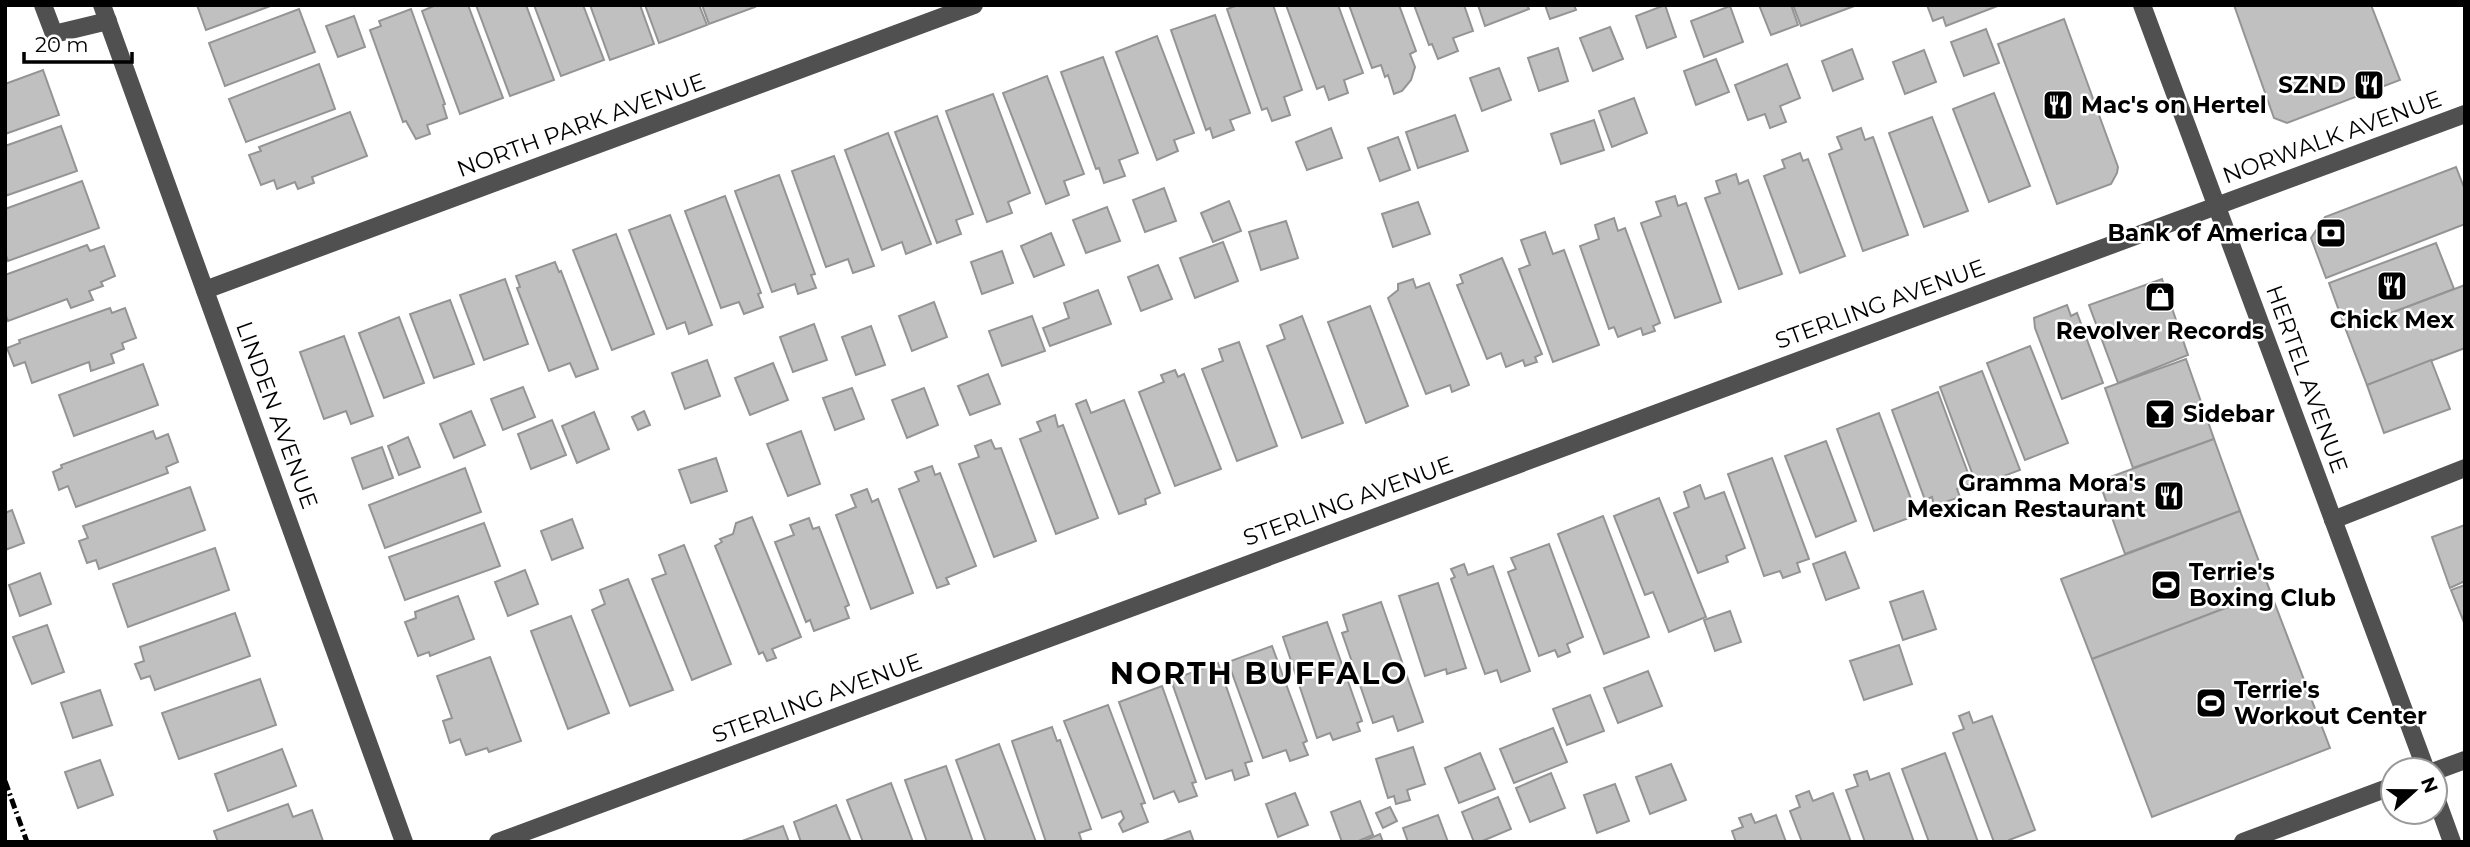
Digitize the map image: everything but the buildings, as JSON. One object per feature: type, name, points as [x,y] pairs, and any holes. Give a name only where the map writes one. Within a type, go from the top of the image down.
[{"type":"street","points":[[43,5],[54,34],[105,13]]},
{"type":"street","name":"NORTH PARK AVENUE","points":[[205,290],[974,5]]},
{"type":"street","name":"HERTEL AVENUE","points":[[2143,5],[2421,756]]},
{"type":"street","name":"LINDEN AVENUE","points":[[105,13],[404,842]]},
{"type":"street","name":"NORWALK AVENUE","points":[[2216,206],[2465,114]]},
{"type":"street","name":"STERLING AVENUE","points":[[498,842],[2216,206]]},
{"type":"street","points":[[2333,520],[2465,468]]},
{"type":"street","points":[[2243,842],[2379,791]]},
{"type":"railway","points":[[5,781],[27,842]]},
{"type":"place","name":"SZND","points":[[2369,85]]},
{"type":"place","name":"Mac's on Hertel","points":[[2058,105]]},
{"type":"place","name":"Bank of America","points":[[2331,233]]},
{"type":"place","name":"Chick Mex","points":[[2392,286]]},
{"type":"place","name":"Revolver Records","points":[[2160,297]]},
{"type":"place","name":"Sidebar","points":[[2160,414]]},
{"type":"place","name":"Gramma Mora's Mexican Restaurant","points":[[2169,496]]},
{"type":"place","name":"Terrie's Boxing Club","points":[[2166,585]]},
{"type":"place","name":"Terrie's Workout Center","points":[[2211,703]]},
{"type":"district","name":"NORTH BUFFALO","points":[[1259,674]]}]
